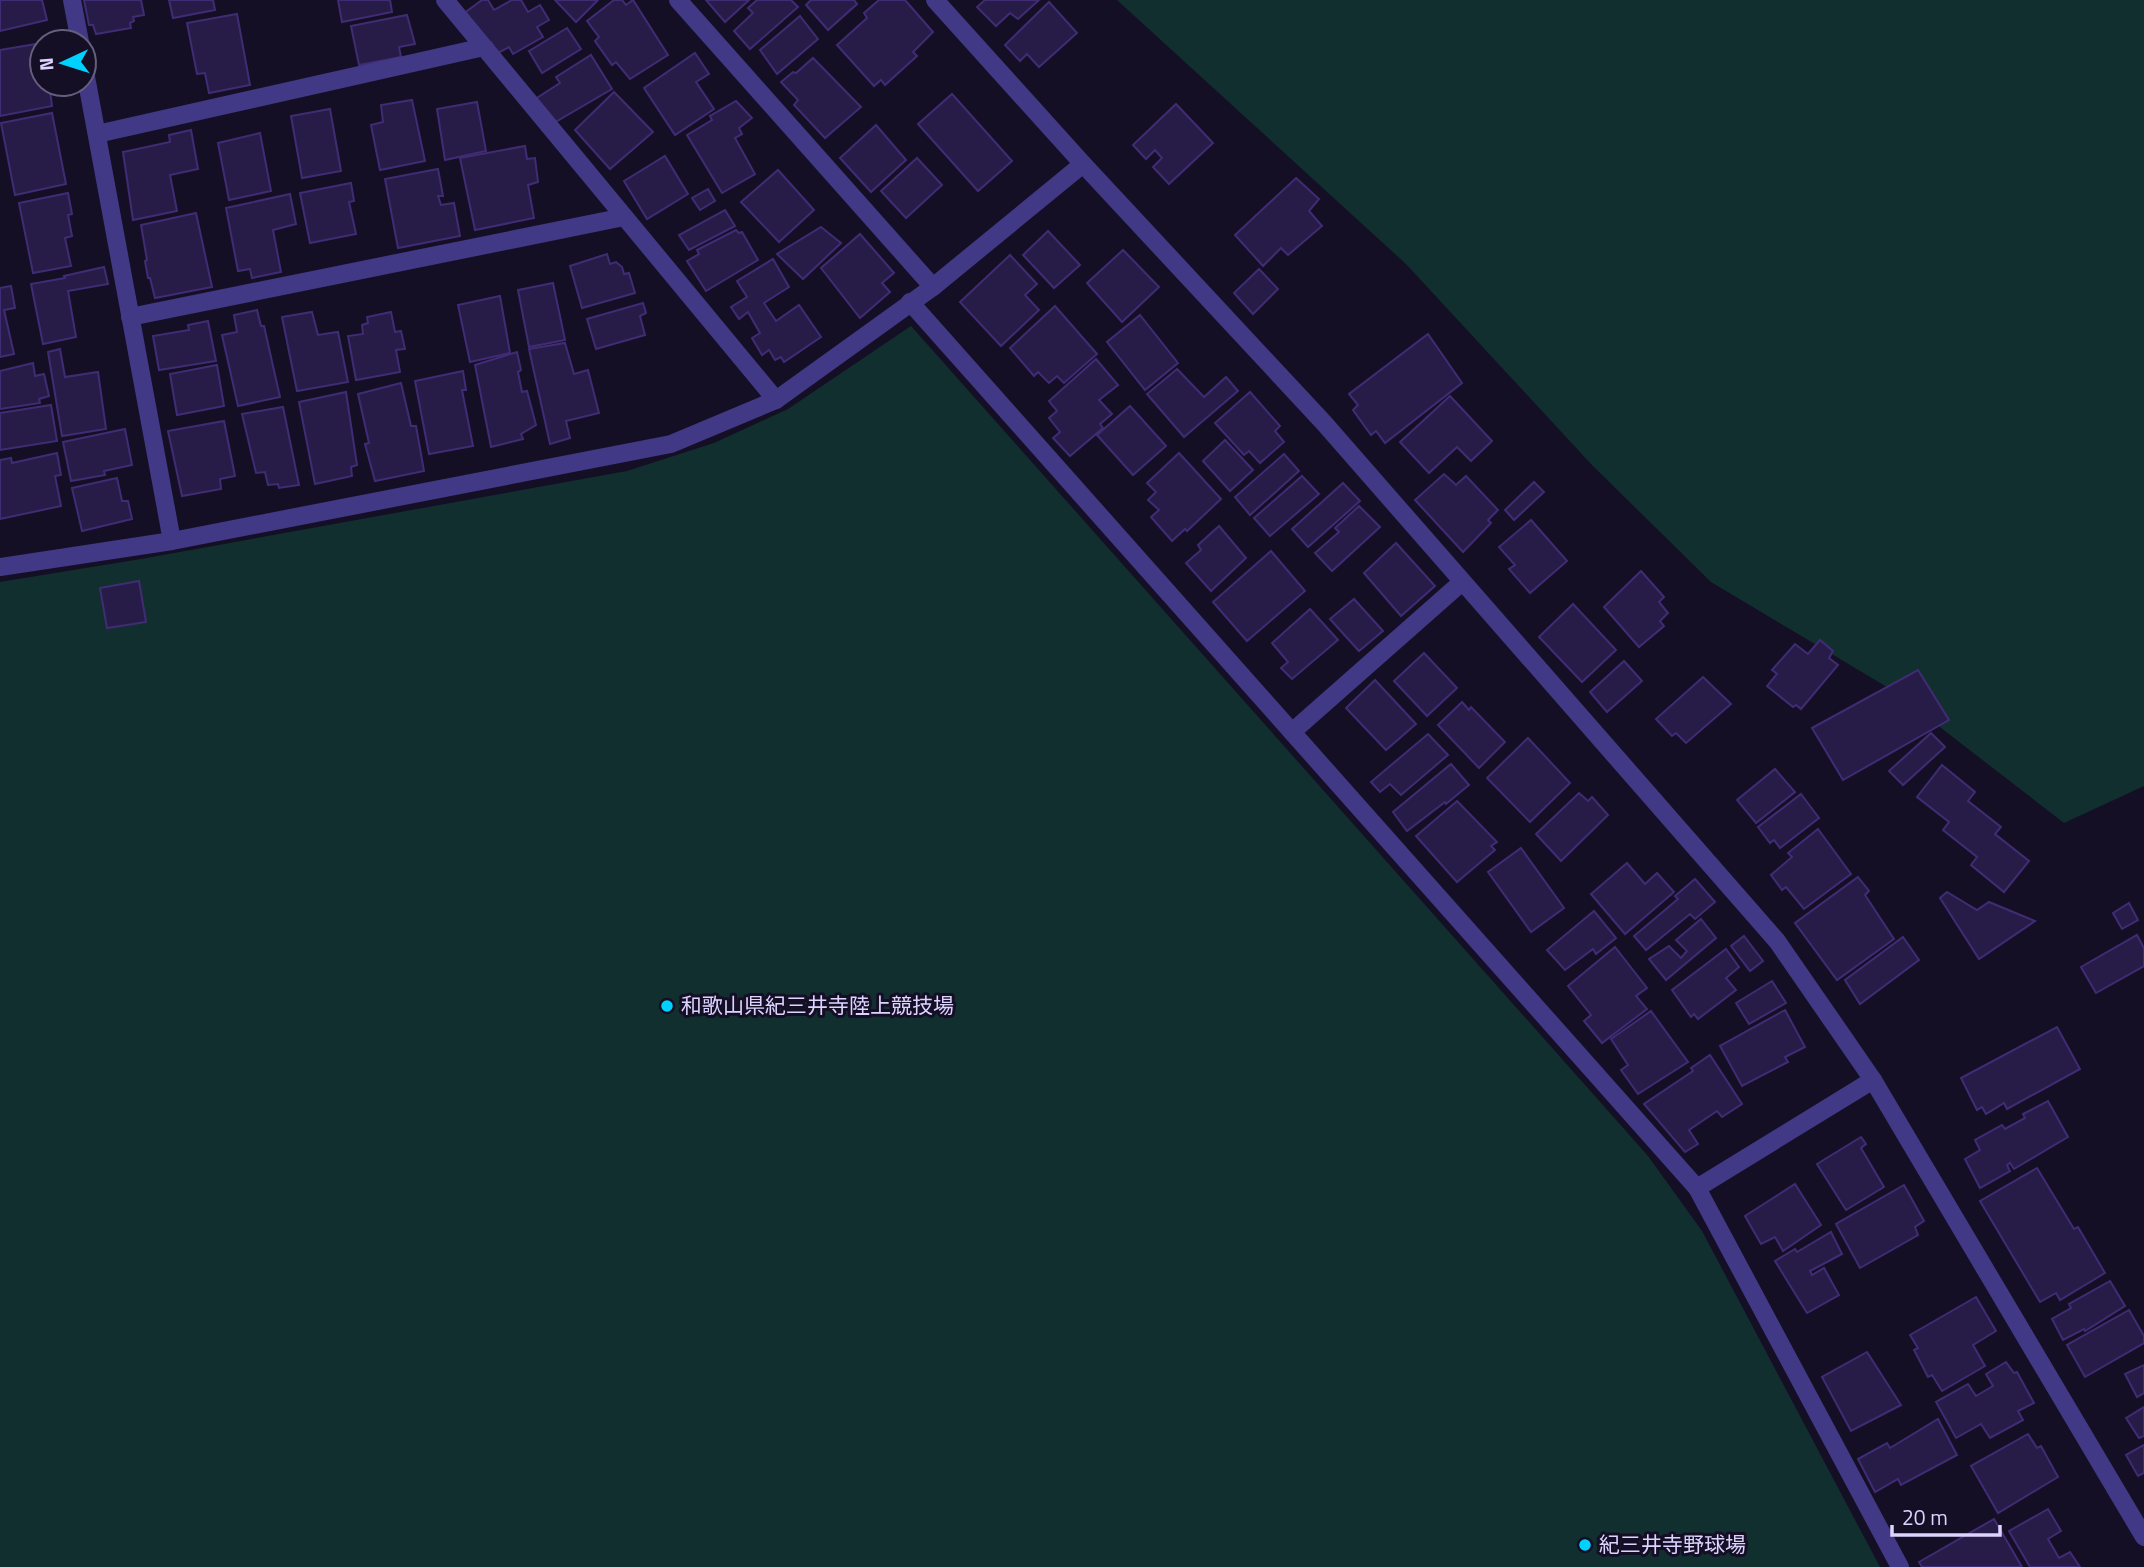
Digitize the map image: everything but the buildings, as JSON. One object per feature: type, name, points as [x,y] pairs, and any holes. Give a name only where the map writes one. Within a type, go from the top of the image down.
[{"type":"street","points":[[72,0],[77,28]]},
{"type":"street","points":[[445,0],[776,400]]},
{"type":"street","points":[[678,0],[933,287]]},
{"type":"street","points":[[934,0],[1324,423],[1777,940],[1873,1080],[2144,1536]]},
{"type":"street","points":[[97,134],[484,47]]},
{"type":"street","points":[[90,98],[172,541]]},
{"type":"street","points":[[0,567],[172,541],[671,444],[776,400],[933,287],[1083,164]]},
{"type":"street","points":[[130,317],[624,216]]},
{"type":"street","points":[[910,302],[1696,1188],[1900,1567]]},
{"type":"street","points":[[1292,732],[1462,582]]},
{"type":"street","points":[[1696,1188],[1873,1080]]},
{"type":"green space","points":[[1117,0],[2144,0],[2144,786],[2064,823],[1892,690],[1711,582],[1591,464],[1406,264]]},
{"type":"green space","points":[[911,326],[1648,1156],[1702,1231],[1880,1567],[0,1567],[0,582],[627,471],[714,443],[788,409]]},
{"type":"place","name":"和歌山県紀三井寺陸上競技場","points":[[667,1006]]},
{"type":"place","name":"紀三井寺野球場","points":[[1585,1545]]}]
